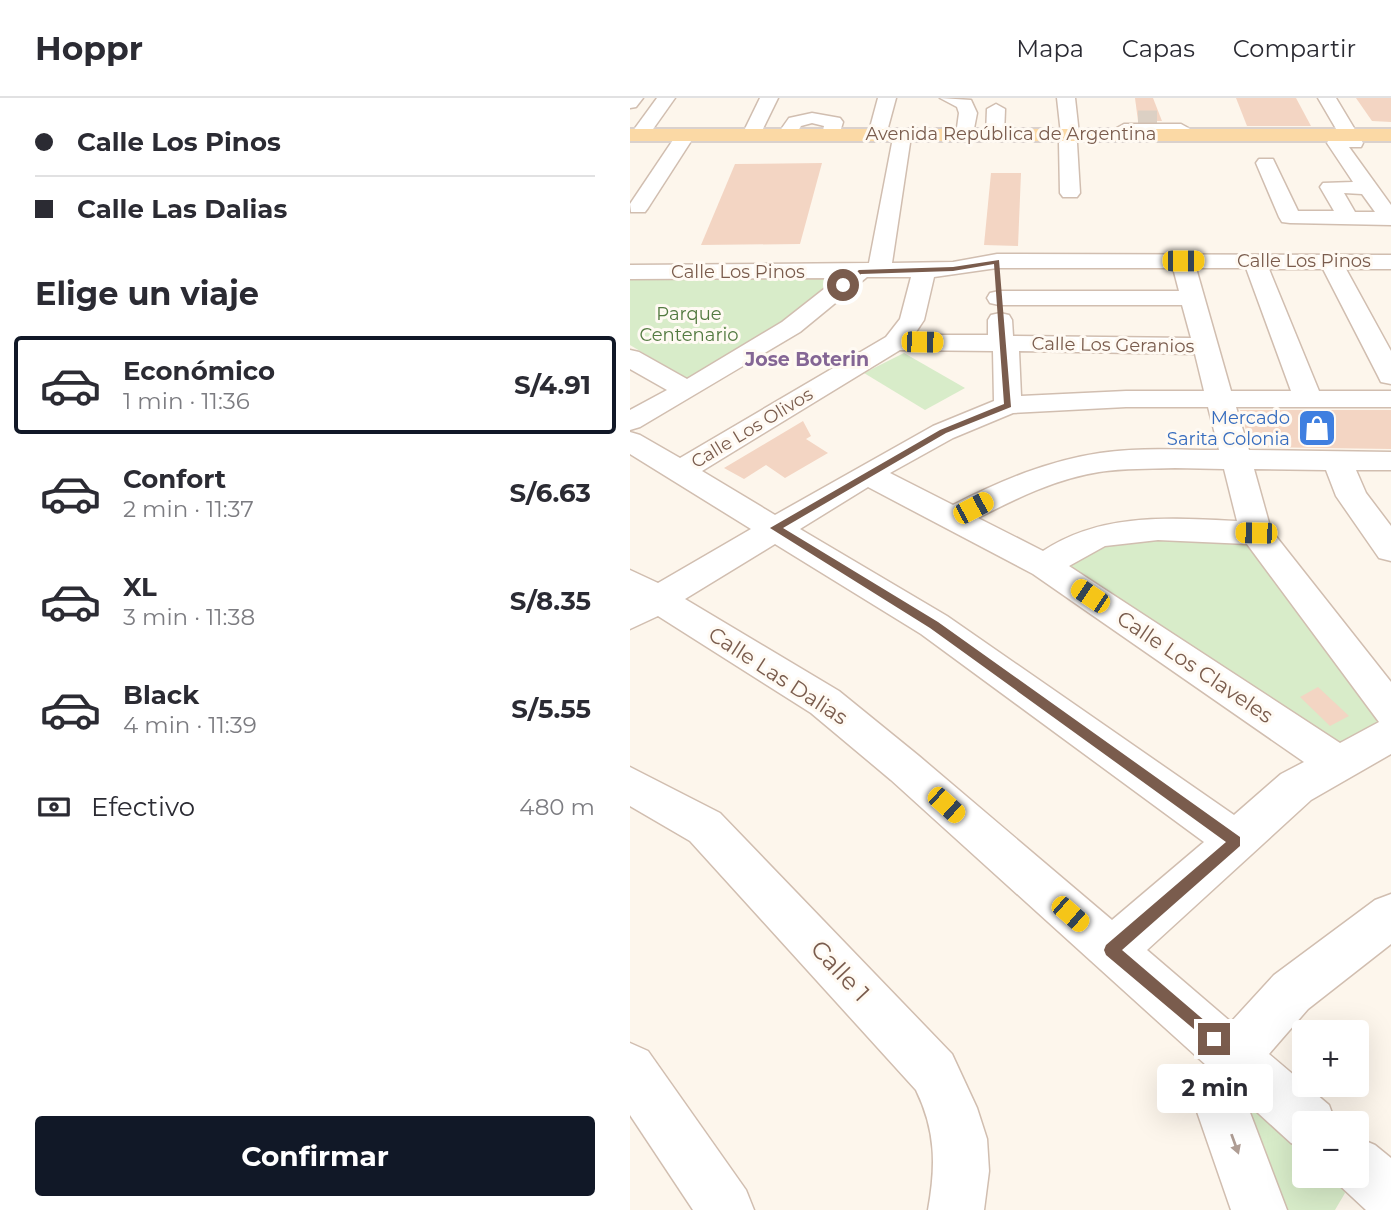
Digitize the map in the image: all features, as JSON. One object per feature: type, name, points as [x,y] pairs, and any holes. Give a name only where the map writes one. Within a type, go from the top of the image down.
[{"type":"main road","name":"Avenida República de Argentina","points":[[683,139],[801,129],[831,135],[995,135],[1069,139],[1127,128],[1391,143]]},
{"type":"main road","name":"Avenida República de Argentina","points":[[633,138],[901,143],[1069,139],[1352,139],[1391,135]]},
{"type":"street","points":[[630,103],[634,98]]},
{"type":"street","points":[[633,138],[666,98]]},
{"type":"street","points":[[751,135],[769,98]]},
{"type":"street","points":[[877,135],[887,98]]},
{"type":"street","points":[[950,98],[965,104],[967,108],[965,135]]},
{"type":"street","points":[[1066,98],[1070,193]]},
{"type":"street","points":[[1327,98],[1352,139]]},
{"type":"street","points":[[1345,98],[1352,139],[1369,188],[1391,219]]},
{"type":"street","points":[[801,129],[821,99]]},
{"type":"street","points":[[995,135],[996,109]]},
{"type":"street","points":[[1162,120],[1185,131]]},
{"type":"street","points":[[638,208],[683,139]]},
{"type":"street","points":[[630,421],[791,327],[869,272],[901,143]]},
{"type":"street","points":[[1369,188],[1269,170],[1290,217],[1391,219]]},
{"type":"street","points":[[1313,180],[1349,219]]},
{"type":"street","points":[[997,261],[1001,343],[1006,351],[1008,405]]},
{"type":"street","name":"Calle Los Pinos","points":[[630,272],[869,272],[953,269],[997,261],[1391,262]]},
{"type":"street","points":[[1183,261],[1256,533],[1391,710]]},
{"type":"street","points":[[1255,261],[1308,399]]},
{"type":"street","points":[[1330,261],[1391,376]]},
{"type":"street","points":[[895,342],[912,320],[923,270]]},
{"type":"street","points":[[999,298],[1192,298]]},
{"type":"street","name":"Calle Los Geranios","points":[[895,342],[1205,346]]},
{"type":"street","name":"Calle Los Olivos","points":[[682,470],[895,342]]},
{"type":"street","points":[[630,358],[687,390]]},
{"type":"street","points":[[639,598],[775,528],[943,432],[1008,405],[1066,400],[1391,399]]},
{"type":"street","points":[[630,441],[682,470],[945,632],[1236,841]]},
{"type":"street","points":[[1337,461],[1352,496],[1391,551]]},
{"type":"street","points":[[951,519],[1015,486],[1053,473],[1101,462],[1391,461]]},
{"type":"street","name":"Calle Los Claveles","points":[[867,474],[1045,566],[1338,763]]},
{"type":"street","points":[[1045,566],[1082,543],[1104,535],[1164,531],[1256,533]]},
{"type":"street","name":"Calle Las Dalias","points":[[639,598],[825,702],[905,768],[1295,1111]]},
{"type":"street","points":[[1111,950],[1296,787],[1391,734]]},
{"type":"street","name":"Calle 1","points":[[630,785],[705,827],[934,1072],[952,1105],[963,1142],[963,1178],[956,1210]]},
{"type":"street","points":[[1259,1210],[1220,1103],[1234,1056],[1291,992],[1391,916]]},
{"type":"street","points":[[630,1069],[726,1210]]},
{"type":"street","points":[[1369,1176],[1391,1195]]},
{"type":"green space","name":"Parque Centenario","points":[[630,277],[835,278],[837,281],[785,325],[688,380],[630,345]]},
{"type":"green space","points":[[904,353],[965,388],[925,410],[864,373]]},
{"type":"green space","points":[[1127,538],[1248,539],[1385,721],[1332,750],[1060,567],[1083,551]]},
{"type":"green space","points":[[1248,1100],[1254,1101],[1292,1137],[1292,1188],[1343,1188],[1345,1193],[1335,1210],[1284,1210],[1243,1106]]},
{"type":"building","points":[[1135,98],[1153,98],[1162,121],[1138,121]]},
{"type":"building","points":[[1236,98],[1296,98],[1311,126],[1247,126]]},
{"type":"building","points":[[1356,98],[1391,98],[1391,122],[1372,121]]},
{"type":"building","points":[[822,163],[800,244],[701,245],[735,164]]},
{"type":"building","points":[[991,173],[1021,173],[1018,246],[984,245]]},
{"type":"building","name":"Mercado Sarita Colonia","points":[[1240,410],[1391,410],[1391,449],[1251,447]]},
{"type":"building","points":[[803,421],[811,436],[806,439],[828,453],[785,478],[766,465],[744,479],[724,468]]},
{"type":"building","points":[[1318,687],[1349,716],[1330,726],[1300,697]]},
{"type":"tunnel","points":[[1138,120],[1162,120]]},
{"type":"place","name":"Mercado Sarita Colonia","points":[[1317,428]]},
{"type":"district","name":"Jose Boterin","points":[[807,359]]},
{"type":"route","points":[[843,285],[859,272],[953,269],[997,261],[1001,343],[1006,351],[1008,405],[943,432],[775,528],[934,625],[1236,841],[1159,911],[1111,950],[1214,1039]]}]
